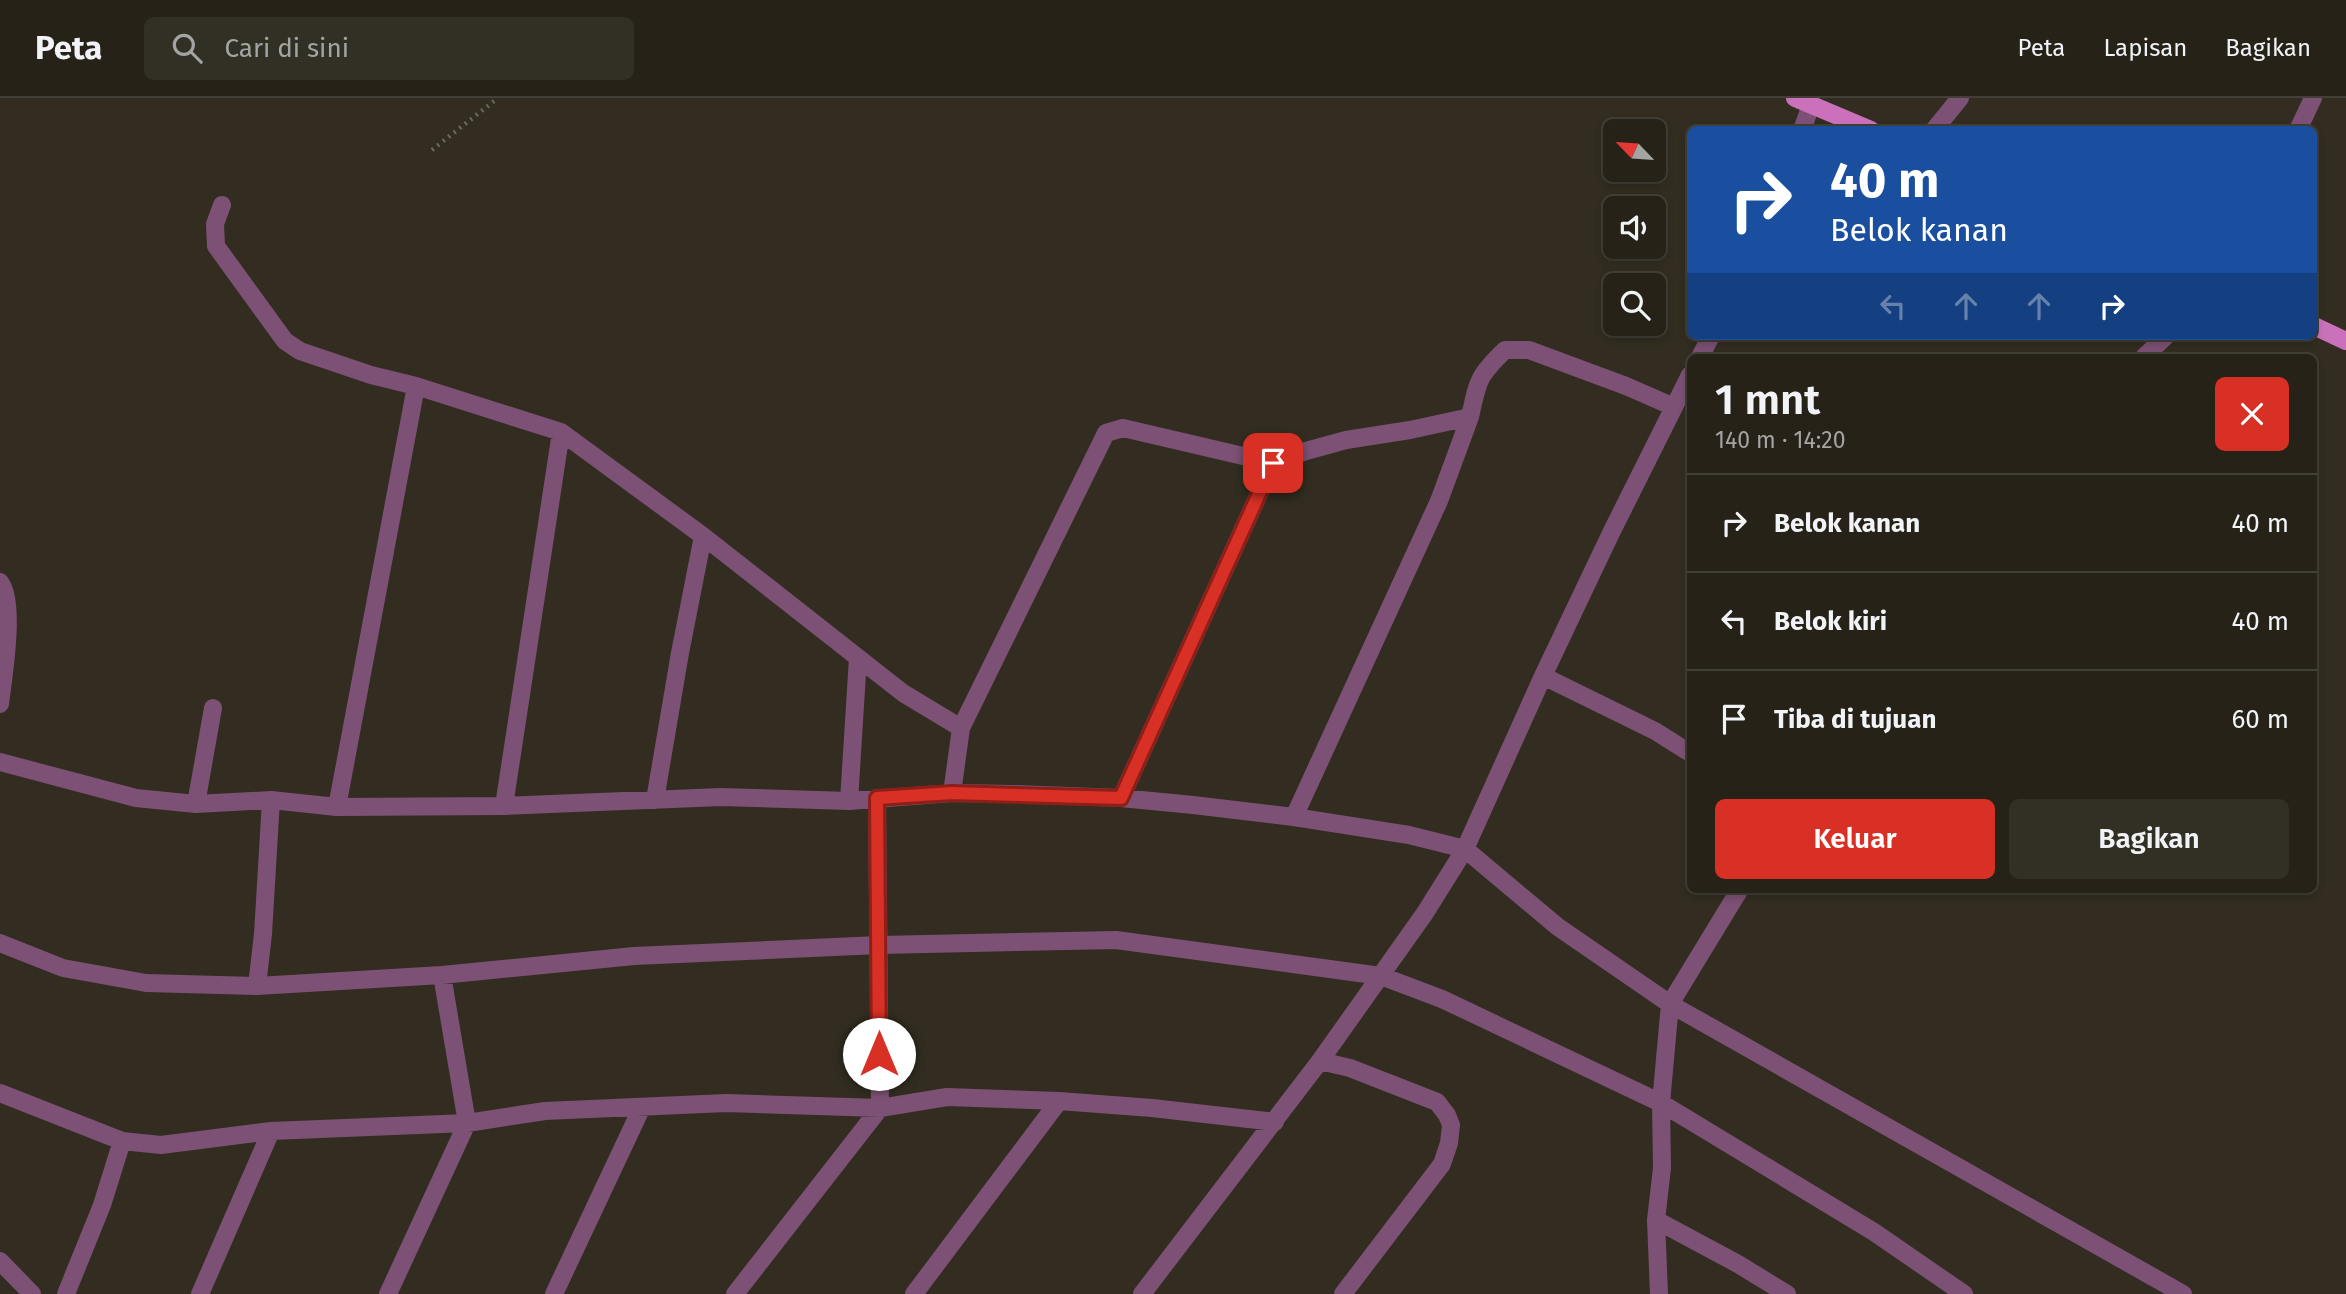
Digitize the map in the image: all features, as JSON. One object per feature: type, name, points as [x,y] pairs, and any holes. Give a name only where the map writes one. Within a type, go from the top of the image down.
[{"type":"main road","points":[[1803,101],[1862,126]]},
{"type":"main road","points":[[2317,327],[2346,341]]},
{"type":"street","points":[[1937,126],[1960,98]]},
{"type":"street","points":[[2300,126],[2313,98]]},
{"type":"street","points":[[1802,126],[1803,101]]},
{"type":"street","points":[[222,205],[215,224],[216,246],[285,341],[300,351],[359,371],[416,386],[561,432],[703,536],[903,693],[961,728]]},
{"type":"street","points":[[2147,354],[2162,340]]},
{"type":"street","points":[[1294,817],[1439,501],[1470,417],[1478,381],[1487,367],[1505,350],[1528,350],[1626,386],[1674,407]]},
{"type":"street","points":[[1142,1294],[1320,1061],[1425,913],[1465,849],[1543,676],[1687,382]]},
{"type":"street","points":[[337,807],[416,386]]},
{"type":"street","points":[[952,793],[961,728],[1106,433],[1123,428],[1273,463],[1346,440],[1470,417]]},
{"type":"street","points":[[503,806],[561,432]]},
{"type":"street","points":[[1121,798],[1273,463]]},
{"type":"street","points":[[655,800],[703,536]]},
{"type":"street","points":[[0,582],[6,590],[8,631],[0,704]]},
{"type":"street","points":[[849,801],[859,658]]},
{"type":"street","points":[[1543,676],[1655,731],[1687,751]]},
{"type":"street","points":[[196,804],[213,708]]},
{"type":"street","points":[[0,762],[136,798],[196,804],[271,800],[337,807],[503,806],[721,797],[849,801],[952,793],[1121,798],[1294,817],[1409,835],[1465,849],[1558,927],[1670,1004],[2183,1294]]},
{"type":"street","points":[[735,1294],[880,1108],[877,798]]},
{"type":"street","points":[[257,986],[271,800]]},
{"type":"street","points":[[1659,1294],[1656,1220],[1662,1168],[1661,1103],[1670,1004],[1738,893]]},
{"type":"street","points":[[0,943],[63,968],[146,983],[257,986],[442,975],[634,956],[1116,940],[1381,976],[1442,999],[1661,1103],[1874,1232],[1964,1294]]},
{"type":"street","points":[[388,1294],[467,1123],[442,975]]},
{"type":"street","points":[[1320,1061],[1350,1068],[1437,1102],[1451,1125],[1450,1143],[1442,1164],[1343,1294]]},
{"type":"street","points":[[0,1093],[122,1141],[161,1145],[271,1131],[467,1123],[545,1111],[726,1103],[880,1108],[947,1097],[1152,1108],[1275,1122]]},
{"type":"street","points":[[914,1294],[1059,1101]]},
{"type":"street","points":[[554,1294],[642,1107]]},
{"type":"street","points":[[200,1294],[271,1131]]},
{"type":"street","points":[[66,1294],[102,1205],[122,1141]]},
{"type":"street","points":[[1656,1220],[1787,1294]]},
{"type":"street","points":[[0,1261],[32,1294]]},
{"type":"path","points":[[432,150],[498,98]]},
{"type":"route","points":[[879,1054],[877,798],[952,793],[1121,798],[1273,463]]}]
